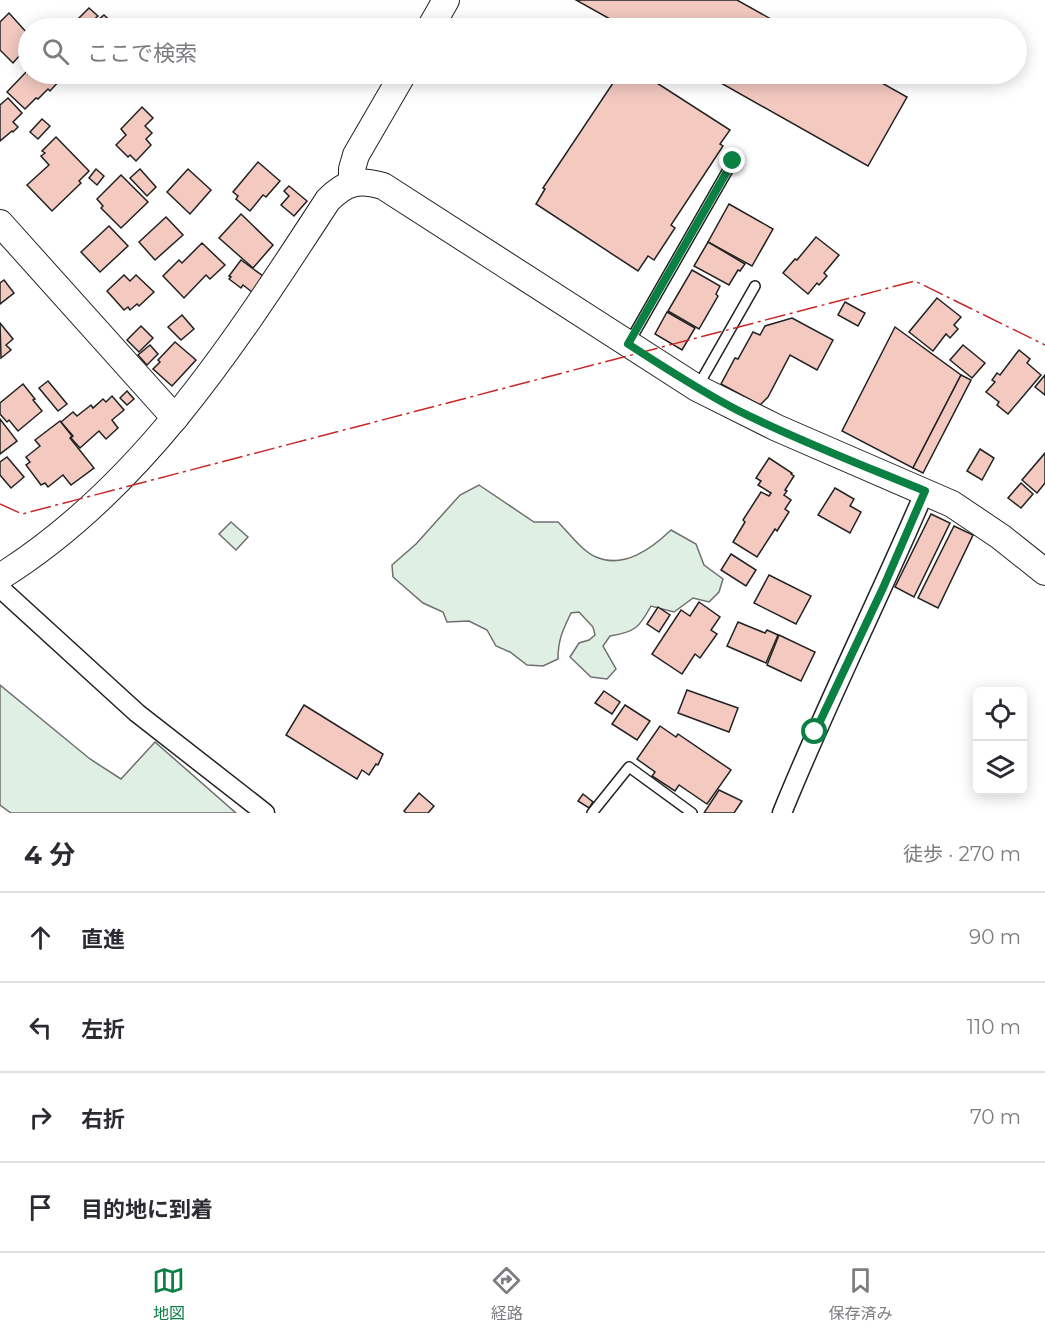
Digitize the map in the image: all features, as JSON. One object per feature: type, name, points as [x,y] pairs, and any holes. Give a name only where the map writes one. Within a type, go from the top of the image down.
[{"type":"street","points":[[436,18],[446,0]]},
{"type":"street","points":[[352,183],[352,169],[356,155],[397,84]]},
{"type":"street","points":[[0,577],[53,541],[97,501],[175,418],[258,306],[328,200],[338,190],[352,183],[366,181],[383,186],[697,388],[777,428],[952,504],[1001,537],[1045,572]]},
{"type":"street","points":[[0,223],[175,418]]},
{"type":"street","points":[[782,813],[815,732],[883,588],[925,491]]},
{"type":"street","points":[[0,588],[137,713],[265,813]]},
{"type":"lane","points":[[628,344],[733,161]]},
{"type":"lane","points":[[697,388],[755,286]]},
{"type":"lane","points":[[592,813],[629,767],[692,813]]},
{"type":"green space","points":[[479,485],[534,522],[558,522],[586,551],[606,560],[617,561],[636,555],[655,544],[671,530],[696,544],[704,565],[723,579],[719,592],[709,602],[693,598],[674,612],[651,606],[639,624],[631,631],[610,636],[603,646],[616,669],[607,679],[591,677],[570,657],[579,643],[595,635],[593,627],[579,612],[571,613],[560,640],[558,659],[543,666],[527,665],[510,652],[496,646],[487,630],[469,621],[447,622],[443,612],[423,603],[393,577],[392,565],[416,544],[460,495]]},
{"type":"green space","points":[[231,522],[248,537],[236,550],[219,534]]},
{"type":"green space","points":[[0,685],[90,759],[121,779],[155,742],[236,813],[11,813],[0,805]]},
{"type":"building","points":[[576,0],[737,0],[769,18],[608,18]]},
{"type":"building","points":[[89,8],[98,16],[96,18],[79,18]]},
{"type":"building","points":[[9,13],[18,23],[18,57],[13,63],[0,50],[0,22]]},
{"type":"building","points":[[18,80],[18,84],[56,84],[25,109],[7,92]]},
{"type":"building","points":[[612,84],[659,84],[730,130],[720,144],[723,146],[671,225],[675,228],[654,260],[648,256],[638,271],[536,204],[545,189],[543,188]]},
{"type":"building","points":[[723,84],[884,84],[907,97],[868,166]]},
{"type":"building","points":[[8,98],[22,113],[13,122],[18,127],[0,141],[0,105]]},
{"type":"building","points":[[142,107],[153,118],[145,126],[152,133],[146,139],[151,145],[136,161],[130,155],[128,157],[116,145],[126,135],[121,129]]},
{"type":"building","points":[[42,119],[50,126],[38,139],[30,132]]},
{"type":"building","points":[[56,137],[89,171],[79,181],[81,183],[52,211],[27,185],[49,165],[41,156],[45,153],[42,151]]},
{"type":"building","points":[[258,162],[280,181],[266,197],[263,195],[250,211],[236,199],[238,196],[233,192]]},
{"type":"building","points":[[96,169],[104,176],[97,185],[89,178]]},
{"type":"building","points":[[140,169],[156,187],[147,196],[130,178]]},
{"type":"building","points":[[188,169],[211,190],[190,214],[167,192]]},
{"type":"building","points":[[121,175],[148,202],[121,228],[101,208],[103,206],[97,199]]},
{"type":"building","points":[[289,186],[307,201],[294,216],[281,205],[289,196],[284,191]]},
{"type":"building","points":[[729,204],[773,229],[752,266],[708,242]]},
{"type":"building","points":[[241,214],[273,245],[253,268],[219,238]]},
{"type":"building","points":[[166,217],[183,235],[155,260],[139,242]]},
{"type":"building","points":[[109,226],[128,246],[100,272],[81,252]]},
{"type":"building","points":[[816,237],[839,255],[824,273],[827,276],[808,294],[783,273]]},
{"type":"building","points":[[708,242],[745,264],[740,271],[738,270],[729,285],[694,266]]},
{"type":"building","points":[[202,243],[225,265],[210,279],[206,275],[184,298],[163,276],[179,260],[182,263]]},
{"type":"building","points":[[241,260],[263,276],[252,292],[243,285],[241,288],[229,279]]},
{"type":"building","points":[[692,270],[720,286],[716,294],[718,296],[699,329],[668,311]]},
{"type":"building","points":[[124,275],[130,281],[136,275],[154,292],[139,306],[137,304],[130,310],[128,307],[124,310],[107,291]]},
{"type":"building","points":[[4,280],[14,293],[0,304],[0,283]]},
{"type":"building","points":[[937,298],[961,317],[954,325],[958,329],[950,338],[946,334],[933,351],[909,332]]},
{"type":"building","points":[[845,302],[865,313],[858,326],[838,315]]},
{"type":"building","points":[[667,312],[695,328],[682,350],[655,334]]},
{"type":"building","points":[[182,315],[194,329],[181,340],[168,327]]},
{"type":"building","points":[[792,318],[833,340],[817,370],[790,355],[768,397],[760,405],[721,384],[753,332],[760,335],[765,326]]},
{"type":"building","points":[[0,323],[13,339],[6,345],[11,350],[1,358]]},
{"type":"building","points":[[141,326],[153,338],[139,352],[127,340]]},
{"type":"building","points":[[895,327],[961,375],[913,468],[842,431]]},
{"type":"building","points":[[175,342],[196,360],[172,386],[153,369],[160,362],[158,360]]},
{"type":"building","points":[[150,345],[158,354],[147,365],[138,355]]},
{"type":"building","points":[[963,345],[985,363],[972,378],[950,360]]},
{"type":"building","points":[[1019,350],[1030,359],[1027,363],[1041,375],[1008,414],[997,405],[999,402],[986,392],[995,382],[992,380],[997,373],[1000,375]]},
{"type":"building","points":[[961,375],[971,380],[923,473],[913,468]]},
{"type":"building","points":[[1045,375],[1045,395],[1035,387]]},
{"type":"building","points":[[48,381],[67,404],[58,411],[39,388]]},
{"type":"building","points":[[23,384],[42,411],[18,431],[9,420],[7,422],[0,414],[0,403]]},
{"type":"building","points":[[127,391],[134,399],[127,405],[120,398]]},
{"type":"building","points":[[112,396],[124,410],[112,420],[118,428],[106,439],[99,431],[80,448],[61,422],[73,412],[77,416],[91,405],[93,408],[103,399],[106,402]]},
{"type":"building","points":[[0,419],[17,441],[0,454]]},
{"type":"building","points":[[60,421],[72,436],[70,438],[94,468],[71,485],[63,475],[48,487],[45,483],[41,485],[26,465],[30,462],[26,457],[40,446],[35,440]]},
{"type":"building","points":[[980,449],[994,458],[982,480],[967,471]]},
{"type":"building","points":[[1045,453],[1045,483],[1037,493],[1022,480]]},
{"type":"building","points":[[7,457],[24,477],[11,488],[0,475],[0,462]]},
{"type":"building","points":[[769,458],[794,476],[784,495],[791,500],[785,509],[789,512],[757,557],[733,542],[745,522],[743,520],[761,492],[769,496],[771,493],[758,485],[761,481],[756,478]]},
{"type":"building","points":[[1021,483],[1033,494],[1021,508],[1008,498]]},
{"type":"building","points":[[835,488],[854,499],[850,506],[861,512],[850,533],[818,515]]},
{"type":"building","points":[[931,514],[950,523],[914,597],[895,587]]},
{"type":"building","points":[[954,526],[973,535],[938,608],[918,598]]},
{"type":"building","points":[[731,554],[756,570],[746,586],[721,570]]},
{"type":"building","points":[[769,575],[811,596],[796,624],[754,603]]},
{"type":"building","points":[[699,602],[720,617],[711,630],[717,634],[700,658],[695,654],[682,674],[652,654],[681,610],[690,616]]},
{"type":"building","points":[[658,607],[670,615],[659,632],[647,624]]},
{"type":"building","points":[[738,622],[765,633],[767,630],[778,635],[766,663],[727,646]]},
{"type":"building","points":[[779,635],[815,652],[801,681],[767,665]]},
{"type":"building","points":[[687,690],[738,708],[729,732],[678,713]]},
{"type":"building","points":[[604,691],[620,702],[612,714],[595,703]]},
{"type":"building","points":[[304,705],[383,754],[378,765],[376,764],[369,775],[362,770],[357,779],[286,735]]},
{"type":"building","points":[[625,705],[650,721],[637,740],[612,724]]},
{"type":"building","points":[[660,726],[676,737],[678,734],[731,770],[707,804],[679,785],[675,791],[652,776],[655,772],[637,759]]},
{"type":"building","points":[[719,790],[742,801],[734,813],[704,813]]},
{"type":"building","points":[[419,793],[434,806],[428,813],[406,813],[404,811]]},
{"type":"building","points":[[583,794],[593,802],[589,808],[578,801]]},
{"type":"power","points":[[0,504],[22,514],[915,281],[1045,345]]},
{"type":"route","points":[[733,161],[628,344],[697,388],[740,411],[830,452],[925,491],[883,588],[815,732]]}]
